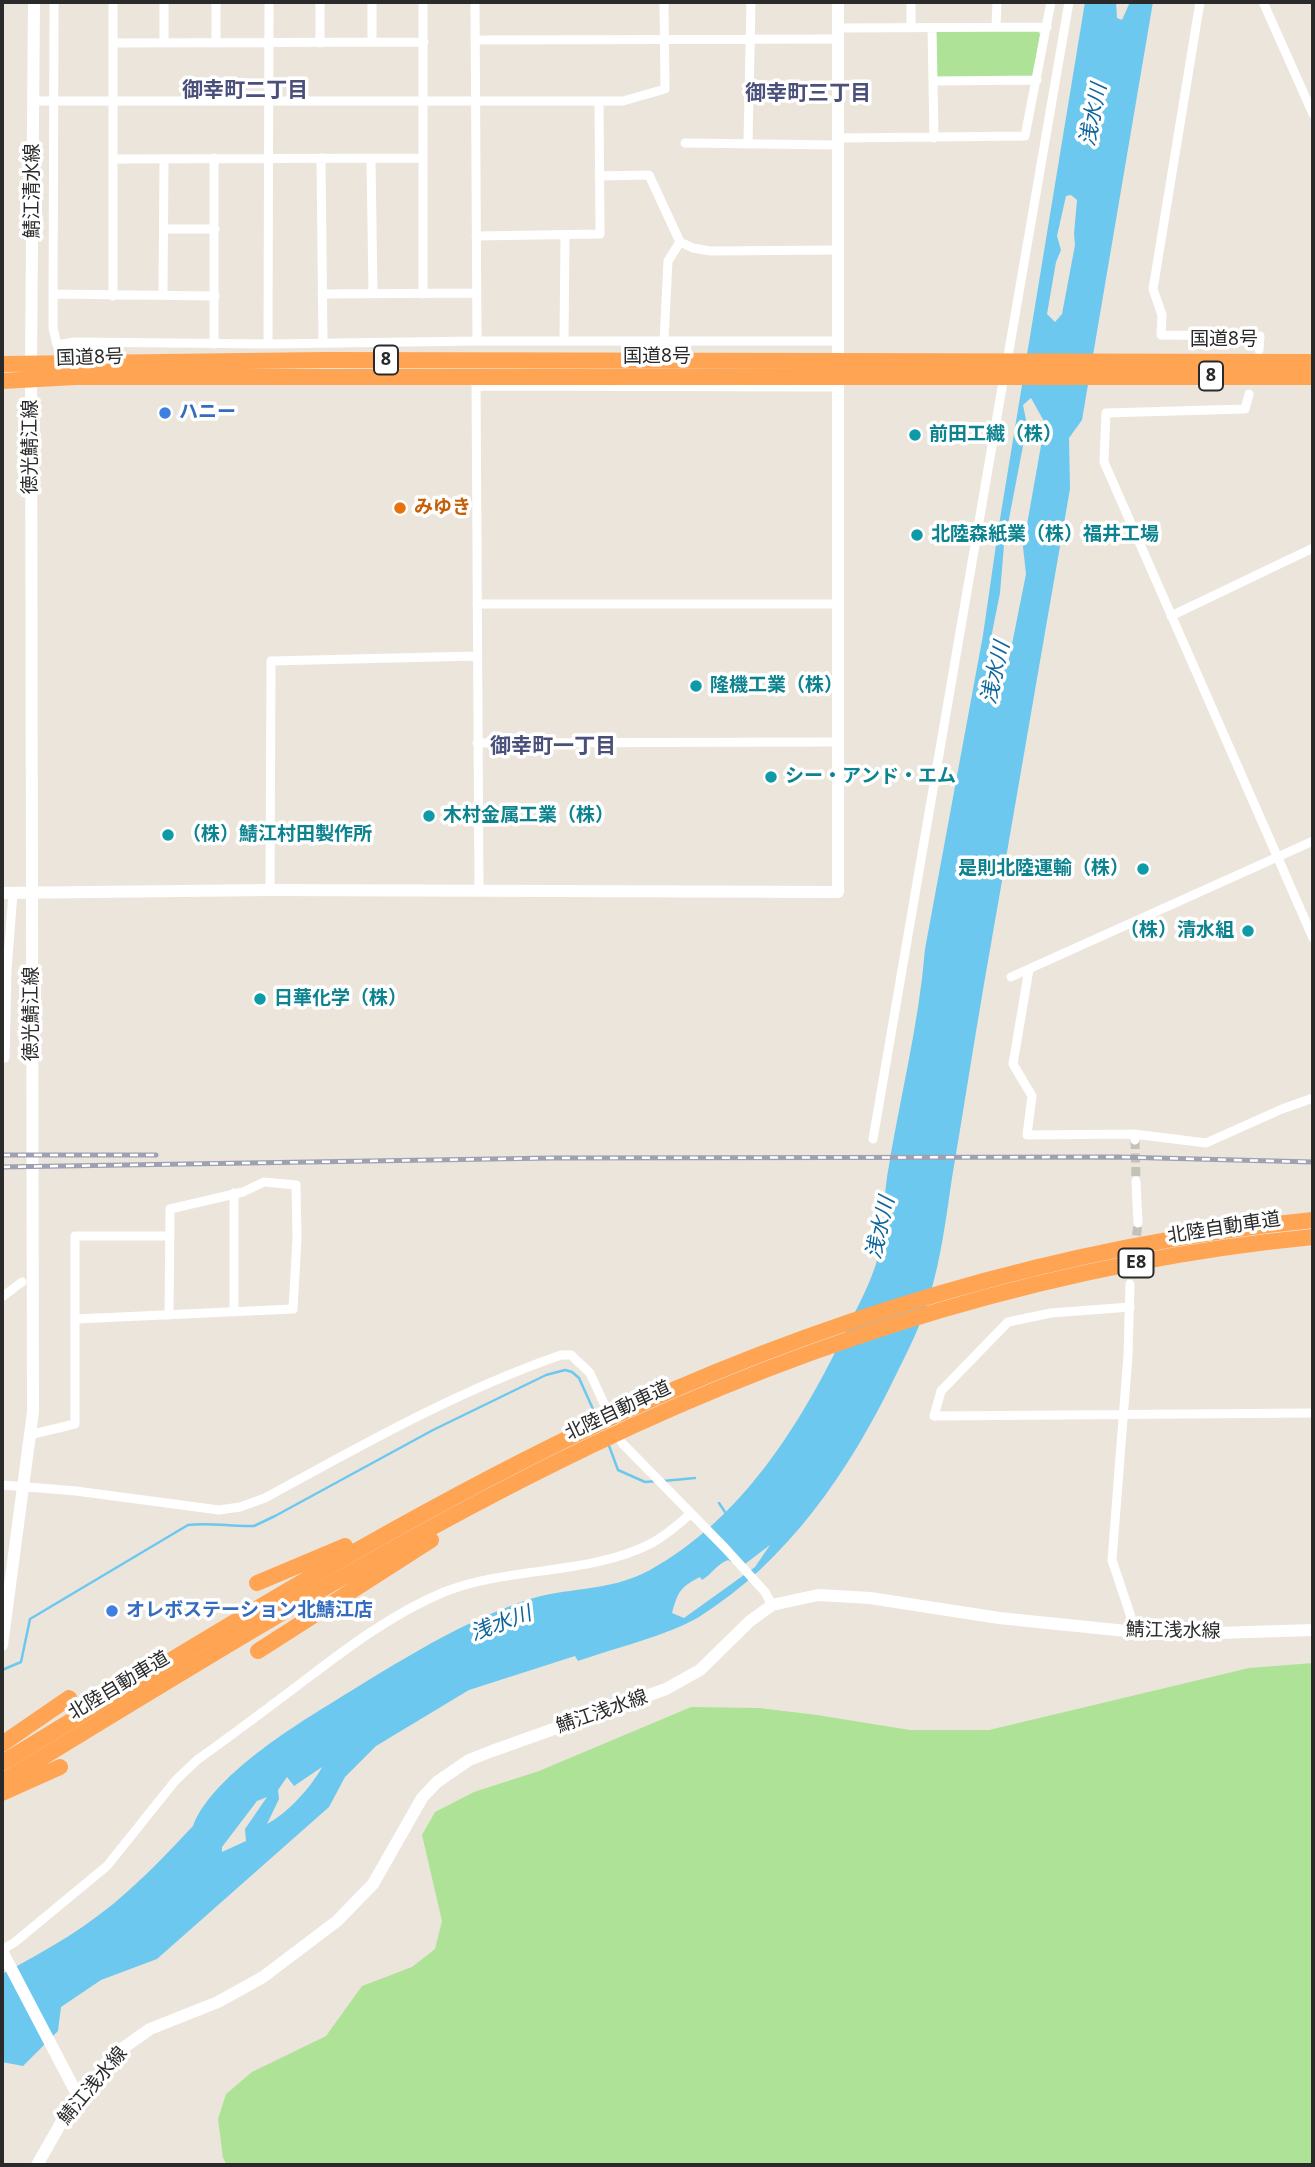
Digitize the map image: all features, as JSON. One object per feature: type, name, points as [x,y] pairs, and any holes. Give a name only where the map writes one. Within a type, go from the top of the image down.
[{"type":"highway","name":"国道8号","points":[[2,363],[325,360],[741,369],[1109,370],[1313,377]]},
{"type":"highway","name":"国道8号","points":[[1109,370],[1313,362]]},
{"type":"highway","name":"国道8号","points":[[2,381],[75,377],[476,382],[741,369]]},
{"type":"highway","name":"北陸自動車道","points":[[2,1782],[336,1581],[537,1473],[622,1413],[705,1377],[794,1341],[965,1287],[1129,1248],[1212,1233],[1313,1220]]},
{"type":"highway","name":"北陸自動車道","points":[[2,1763],[330,1566],[530,1457],[628,1429],[787,1362],[961,1305],[1130,1264],[1313,1237]]},
{"type":"highway","points":[[257,1583],[326,1555],[471,1483],[530,1457]]},
{"type":"highway","points":[[258,1651],[537,1473]]},
{"type":"highway","points":[[4,1743],[69,1698]]},
{"type":"highway","points":[[2,1793],[60,1767]]},
{"type":"main road","name":"鯖江清水線","points":[[32,381],[33,2]]},
{"type":"main road","points":[[7,893],[270,890],[838,892],[838,2]]},
{"type":"main road","name":"徳光鯖江線","points":[[2,1645],[33,1412],[32,381]]},
{"type":"main road","name":"鯖江浅水線","points":[[37,2165],[51,2138],[79,2098],[122,2048],[166,2021],[218,2002],[263,1977],[337,1921],[373,1884],[422,1798],[437,1782],[469,1760],[666,1689],[700,1670],[751,1621],[772,1605],[818,1595],[870,1598],[999,1618],[1136,1632],[1185,1634],[1313,1630]]},
{"type":"main road","points":[[3,1953],[79,2098]]},
{"type":"street","points":[[54,2],[53,328],[57,345],[71,363]]},
{"type":"street","points":[[113,2],[113,296]]},
{"type":"street","points":[[164,2],[164,43]]},
{"type":"street","points":[[216,2],[216,43]]},
{"type":"street","points":[[268,344],[269,2]]},
{"type":"street","points":[[320,2],[320,43]]},
{"type":"street","points":[[372,2],[372,43]]},
{"type":"street","points":[[423,294],[424,2]]},
{"type":"street","points":[[475,2],[477,341]]},
{"type":"street","points":[[33,101],[623,101],[665,89],[664,2]]},
{"type":"street","points":[[748,143],[751,2]]},
{"type":"street","points":[[911,2],[911,29]]},
{"type":"street","points":[[996,27],[997,2]]},
{"type":"street","points":[[685,144],[1025,136],[1051,2]]},
{"type":"street","points":[[873,1139],[1069,2]]},
{"type":"street","points":[[1200,2],[1153,289],[1162,315],[1161,335],[1259,336],[1259,350]]},
{"type":"street","points":[[1264,2],[1313,114]]},
{"type":"street","points":[[475,40],[750,40],[932,28],[1047,27]]},
{"type":"street","points":[[932,28],[934,138]]},
{"type":"street","points":[[113,43],[424,42]]},
{"type":"street","points":[[933,81],[1037,80]]},
{"type":"street","points":[[476,236],[600,234],[599,101]]},
{"type":"street","points":[[214,158],[215,344]]},
{"type":"street","points":[[321,158],[323,343]]},
{"type":"street","points":[[113,159],[423,158]]},
{"type":"street","points":[[163,295],[164,159]]},
{"type":"street","points":[[371,159],[373,293]]},
{"type":"street","points":[[599,176],[649,176],[680,242],[693,248],[710,251],[837,250]]},
{"type":"street","points":[[164,229],[215,229]]},
{"type":"street","points":[[564,341],[565,235]]},
{"type":"street","points":[[664,341],[668,261],[680,242]]},
{"type":"street","points":[[321,294],[477,293]]},
{"type":"street","points":[[53,294],[215,296]]},
{"type":"street","points":[[57,345],[75,342],[268,344],[837,341]]},
{"type":"street","points":[[479,892],[476,382],[838,387]]},
{"type":"street","points":[[1249,394],[1245,409],[1106,413],[1104,462],[1313,938]]},
{"type":"street","points":[[1171,617],[1313,548]]},
{"type":"street","points":[[477,604],[838,604]]},
{"type":"street","points":[[270,890],[271,661],[476,656]]},
{"type":"street","points":[[477,743],[837,742]]},
{"type":"street","points":[[1011,977],[1313,841]]},
{"type":"street","points":[[2,1058],[5,1058],[7,893]]},
{"type":"street","points":[[1028,969],[1013,1064],[1032,1096],[1027,1135],[1135,1137],[1206,1143],[1313,1098]]},
{"type":"street","points":[[1136,1181],[1138,1223]]},
{"type":"street","points":[[76,1319],[169,1315],[234,1311],[293,1309],[297,1239],[296,1185],[264,1182],[243,1192],[170,1209],[169,1315]]},
{"type":"street","points":[[234,1194],[234,1311]]},
{"type":"street","points":[[29,1435],[75,1424],[75,1236],[169,1236]]},
{"type":"street","points":[[2,1297],[22,1282]]},
{"type":"street","points":[[1130,1284],[1124,1415],[1112,1560],[1136,1632]]},
{"type":"street","points":[[1130,1307],[1051,1313],[1008,1322],[940,1391],[934,1416],[1313,1413]]},
{"type":"street","points":[[2,1485],[76,1491],[219,1510],[240,1507],[265,1498],[449,1400],[507,1374],[561,1355],[571,1355],[590,1373],[622,1443],[765,1592],[772,1605]]},
{"type":"street","points":[[3,1953],[107,1866],[174,1781],[197,1760],[385,1623],[419,1604],[464,1585],[589,1562],[634,1550],[663,1536],[691,1515]]},
{"type":"green space","points":[[1036,30],[1040,34],[1033,77],[936,78],[935,31]]},
{"type":"green space","points":[[1313,1663],[1313,2165],[227,2165],[223,2158],[218,2119],[226,2094],[252,2072],[326,2036],[362,1986],[412,1967],[435,1949],[442,1921],[422,1835],[435,1812],[474,1792],[539,1771],[691,1707],[759,1708],[910,1730],[989,1730],[1249,1668]]},
{"type":"water","name":"浅水川","points":[[1085,2],[1116,2],[1117,18],[1122,20],[1130,2],[1153,2],[1082,420],[1069,438],[1070,489],[940,1253],[922,1319],[876,1413],[836,1480],[813,1512],[761,1569],[731,1594],[687,1624],[656,1636],[578,1661],[575,1656],[469,1690],[376,1746],[345,1777],[329,1807],[157,1959],[101,1980],[61,2007],[58,2031],[23,2066],[2,2062],[2,1974],[68,1937],[114,1903],[193,1826],[214,1792],[248,1760],[320,1710],[419,1650],[471,1623],[540,1596],[603,1586],[650,1570],[683,1549],[741,1497],[788,1434],[828,1367],[859,1305],[878,1257],[887,1177],[914,1034],[925,949],[983,635]],"holes":[[[1071,195],[1077,200],[1075,245],[1062,314],[1055,322],[1047,314],[1056,262],[1061,250],[1057,236],[1066,196]],[[1031,398],[1045,423],[1023,547],[1026,574],[1007,669],[990,665],[988,653],[1000,593],[1004,545],[1027,425],[1023,405]],[[770,1545],[755,1567],[684,1618],[672,1613],[678,1595],[688,1584],[700,1577],[702,1580],[728,1560],[741,1567]],[[322,1767],[299,1798],[267,1824],[279,1799],[278,1790],[287,1777],[294,1786]],[[267,1797],[245,1829],[246,1841],[222,1852],[222,1847],[257,1801]]]},
{"type":"waterway","points":[[2,1670],[21,1662],[30,1619],[188,1525],[254,1526],[433,1430],[546,1375],[565,1370],[579,1378],[597,1418]]},
{"type":"waterway","points":[[608,1443],[618,1470],[645,1482],[657,1481]]},
{"type":"waterway","points":[[663,1481],[695,1478]]},
{"type":"waterway","points":[[719,1503],[727,1515]]},
{"type":"tunnel","points":[[1135,1140],[1136,1181]]},
{"type":"tunnel","points":[[1135,1249],[1138,1223]]},
{"type":"railway","points":[[2,1155],[156,1155]]},
{"type":"railway","points":[[2,1167],[553,1158],[1118,1157],[1313,1162]]},
{"type":"place","name":"ハニー","points":[[165,413]]},
{"type":"place","name":"前田工繊（株）","points":[[915,435]]},
{"type":"place","name":"みゆき","points":[[400,508]]},
{"type":"place","name":"北陸森紙業（株）福井工場","points":[[917,535]]},
{"type":"place","name":"隆機工業（株）","points":[[696,686]]},
{"type":"place","name":"シー・アンド・エム","points":[[771,777]]},
{"type":"place","name":"木村金属工業（株）","points":[[429,816]]},
{"type":"place","name":"（株）鯖江村田製作所","points":[[168,835]]},
{"type":"place","name":"是則北陸運輸（株）","points":[[1143,869]]},
{"type":"place","name":"（株）清水組","points":[[1248,931]]},
{"type":"place","name":"日華化学（株）","points":[[260,999]]},
{"type":"place","name":"オレボステーション北鯖江店","points":[[112,1611]]},
{"type":"district","name":"御幸町二丁目","points":[[245,91]]},
{"type":"district","name":"御幸町三丁目","points":[[808,94]]},
{"type":"district","name":"御幸町一丁目","points":[[553,747]]}]
